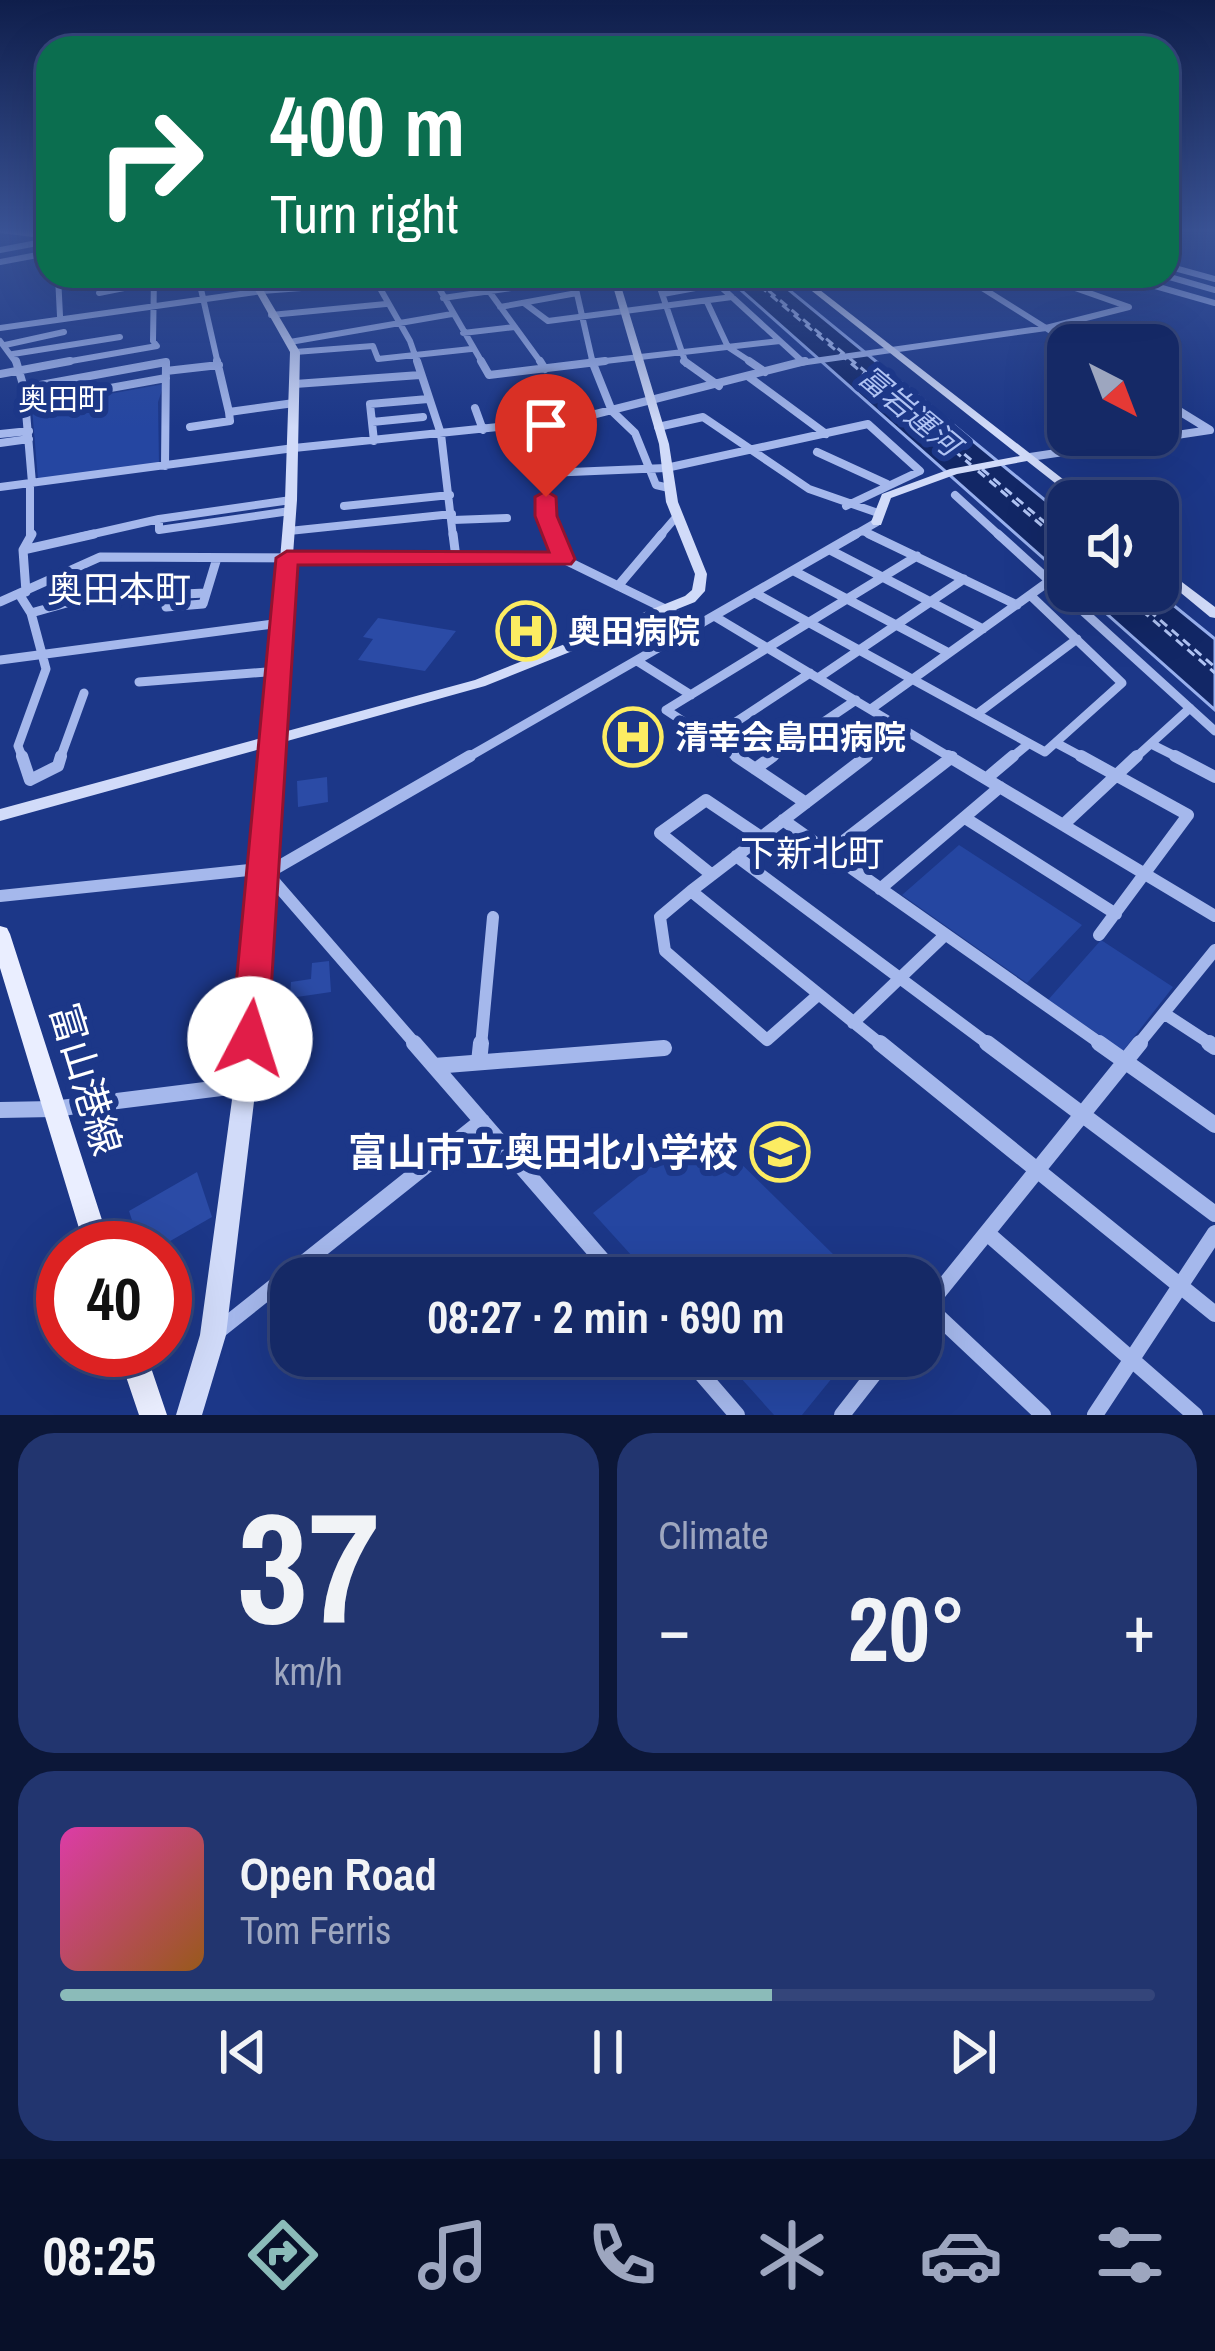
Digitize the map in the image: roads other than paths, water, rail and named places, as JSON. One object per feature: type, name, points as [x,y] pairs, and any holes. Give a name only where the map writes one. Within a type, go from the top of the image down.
[{"type":"main road","name":"富山港線","points":[[0,934],[89,1221]]},
{"type":"main road","points":[[140,1377],[153,1415]]},
{"type":"street","points":[[59,295],[60,316]]},
{"type":"street","points":[[99,295],[102,311]]},
{"type":"street","points":[[0,374],[157,346],[153,295]]},
{"type":"street","points":[[190,427],[230,421],[205,295]]},
{"type":"street","points":[[0,328],[215,295]]},
{"type":"street","points":[[189,1415],[213,1335],[245,1085],[266,871],[290,514],[293,347],[260,295]]},
{"type":"street","points":[[382,295],[410,341],[441,434],[456,558]]},
{"type":"street","points":[[441,295],[484,374],[780,341]]},
{"type":"street","points":[[443,298],[466,295]]},
{"type":"street","points":[[492,295],[544,369]]},
{"type":"street","points":[[500,307],[545,295]]},
{"type":"street","points":[[577,295],[592,363],[612,411],[635,433],[656,484],[669,488]]},
{"type":"street","points":[[0,815],[480,682],[690,599],[701,581],[669,488],[658,427],[619,295]]},
{"type":"street","points":[[663,295],[686,364],[719,386]]},
{"type":"street","points":[[816,295],[1047,480]]},
{"type":"street","points":[[993,295],[1046,328]]},
{"type":"street","points":[[0,487],[294,448],[546,423],[651,403],[808,361],[1046,328],[1129,307],[1095,295]]},
{"type":"street","points":[[524,303],[548,321],[669,309],[732,297],[808,361]]},
{"type":"street","points":[[707,302],[728,347],[765,372]]},
{"type":"street","points":[[271,315],[386,304]]},
{"type":"street","points":[[293,347],[452,314]]},
{"type":"street","points":[[463,333],[514,327]]},
{"type":"street","points":[[3,343],[64,332]]},
{"type":"street","points":[[13,354],[120,337]]},
{"type":"street","points":[[3,343],[13,354],[27,403],[32,534],[23,550],[22,593],[45,653],[44,680],[18,746],[30,780],[58,766],[85,693]]},
{"type":"street","points":[[293,347],[373,346],[377,359],[471,349]]},
{"type":"street","points":[[124,352],[130,369]]},
{"type":"street","points":[[24,388],[166,362],[161,451],[165,466]]},
{"type":"street","points":[[27,403],[219,365]]},
{"type":"street","points":[[229,412],[295,394],[420,375]]},
{"type":"street","points":[[749,377],[826,434]]},
{"type":"street","points":[[374,441],[370,404],[428,399]]},
{"type":"street","points":[[475,408],[483,430]]},
{"type":"street","points":[[1179,411],[1210,430],[1179,435]]},
{"type":"street","points":[[372,422],[423,417]]},
{"type":"street","points":[[658,427],[704,417],[746,451],[846,506],[878,517]]},
{"type":"street","points":[[546,423],[546,516],[563,559]]},
{"type":"street","points":[[548,473],[650,471],[868,424],[920,471],[846,506]]},
{"type":"street","points":[[0,438],[29,435]]},
{"type":"street","points":[[817,452],[887,484]]},
{"type":"street","points":[[0,896],[266,871],[863,531],[878,517],[886,496],[928,478],[1047,454]]},
{"type":"street","points":[[1019,458],[1053,480]]},
{"type":"street","points":[[344,506],[450,495]]},
{"type":"street","points":[[955,495],[1047,581]]},
{"type":"street","points":[[23,550],[159,524],[290,514],[507,518]]},
{"type":"street","points":[[619,586],[677,516]]},
{"type":"street","points":[[159,524],[160,557]]},
{"type":"street","points":[[863,531],[1017,605]]},
{"type":"street","points":[[830,550],[983,628]]},
{"type":"street","points":[[0,602],[100,556],[563,559],[698,626]]},
{"type":"street","points":[[806,803],[666,710],[917,556]]},
{"type":"street","points":[[166,607],[202,604],[217,558]]},
{"type":"street","points":[[794,571],[949,653]]},
{"type":"street","points":[[1179,575],[1215,603]]},
{"type":"street","points":[[710,739],[858,651],[964,579]]},
{"type":"street","points":[[871,709],[1047,583]]},
{"type":"street","points":[[1179,585],[1215,614]]},
{"type":"street","points":[[31,613],[81,599],[205,593]]},
{"type":"street","points":[[755,593],[1045,752],[1122,683],[1030,595]]},
{"type":"street","points":[[1082,612],[1215,731]]},
{"type":"street","points":[[714,616],[1215,916]]},
{"type":"street","points":[[0,660],[281,623]]},
{"type":"street","points":[[977,714],[1077,640]]},
{"type":"street","points":[[638,661],[692,694]]},
{"type":"street","points":[[139,682],[279,671]]},
{"type":"street","points":[[755,770],[856,700]]},
{"type":"street","points":[[1063,825],[1190,708]]},
{"type":"street","points":[[818,995],[767,1040],[664,951],[660,917],[904,728]]},
{"type":"street","points":[[1058,744],[1188,815],[1099,935]]},
{"type":"street","points":[[1151,744],[1215,777]]},
{"type":"street","points":[[987,778],[1027,745]]},
{"type":"street","points":[[828,853],[952,757]]},
{"type":"street","points":[[880,889],[1000,787]]},
{"type":"street","points":[[712,875],[660,833],[706,800],[761,837]]},
{"type":"street","points":[[965,818],[1116,914]]},
{"type":"street","points":[[783,820],[1215,1125]]},
{"type":"street","points":[[736,856],[1215,1214]]},
{"type":"street","points":[[266,871],[600,1257]]},
{"type":"street","points":[[691,891],[1215,1314]]},
{"type":"street","points":[[479,1062],[493,917]]},
{"type":"street","points":[[854,1023],[945,935]]},
{"type":"street","points":[[942,1288],[1166,1014],[1208,974],[1215,950]]},
{"type":"street","points":[[1166,1014],[1215,1047]]},
{"type":"street","points":[[434,1066],[664,1048]]},
{"type":"street","points":[[0,1110],[53,1109],[245,1085]]},
{"type":"street","points":[[213,1335],[482,1121]]},
{"type":"street","points":[[987,1233],[1195,1415]]},
{"type":"street","points":[[1095,1415],[1215,1233]]},
{"type":"street","points":[[942,1326],[1043,1415]]},
{"type":"street","points":[[704,1377],[737,1415]]},
{"type":"street","points":[[842,1415],[872,1377]]},
{"type":"water","name":"富岩運河","points":[[746,295],[795,295],[1047,502],[1047,561]]},
{"type":"water","points":[[1179,610],[1215,639],[1215,710],[1105,612]]},
{"type":"place","name":"奥田病院","points":[[526,631]]},
{"type":"place","name":"清幸会島田病院","points":[[633,737]]},
{"type":"place","name":"富山市立奥田北小学校","points":[[780,1152]]},
{"type":"district","name":"奥田町","points":[[63,400]]},
{"type":"district","name":"奥田本町","points":[[119,589]]},
{"type":"district","name":"下新北町","points":[[812,853]]}]
